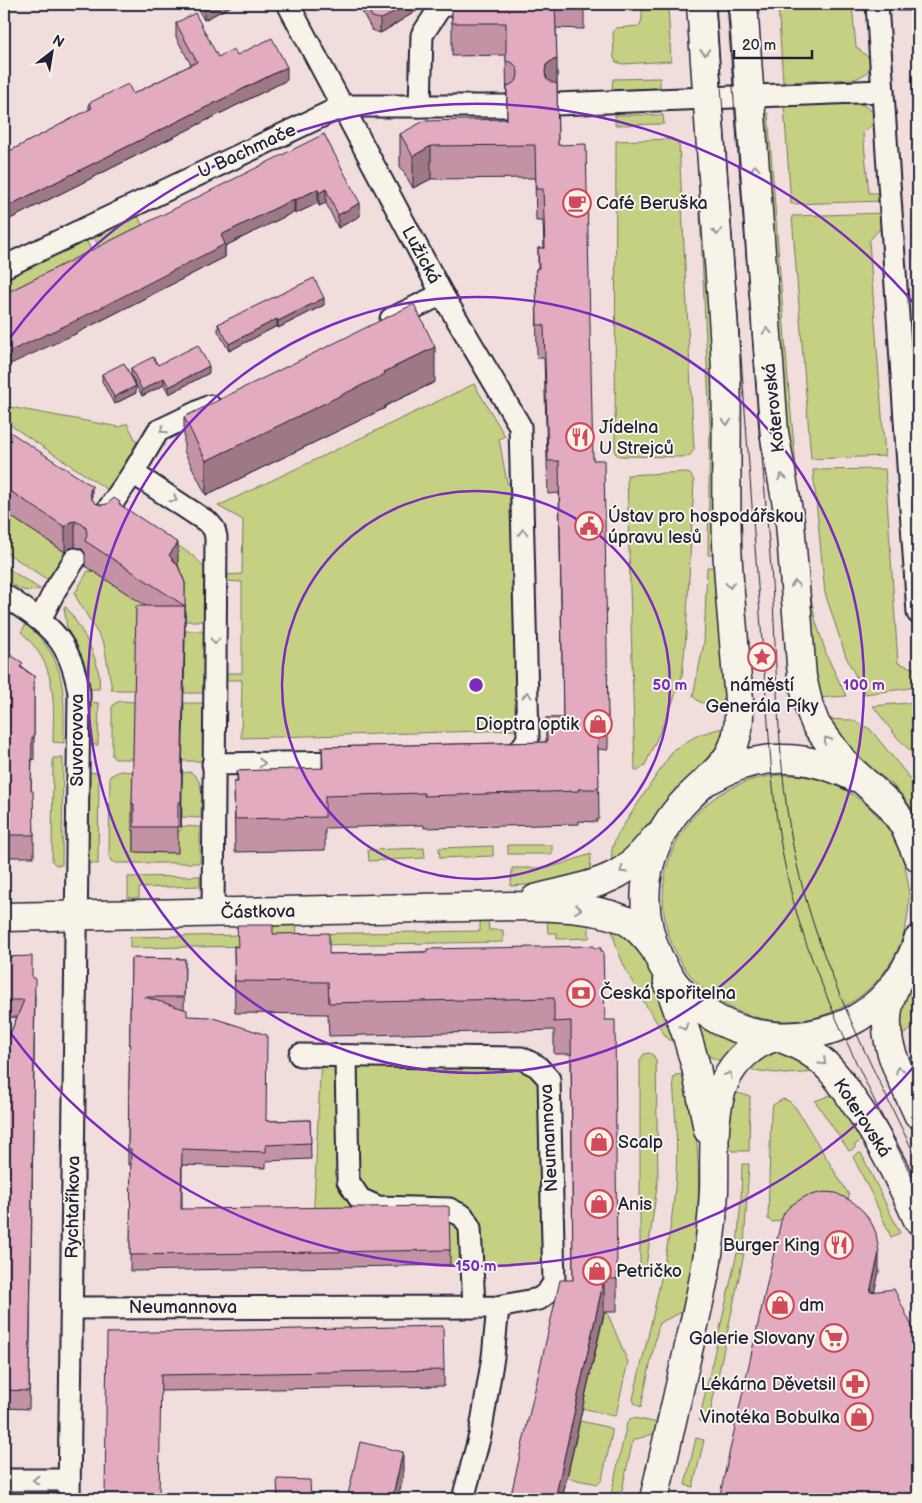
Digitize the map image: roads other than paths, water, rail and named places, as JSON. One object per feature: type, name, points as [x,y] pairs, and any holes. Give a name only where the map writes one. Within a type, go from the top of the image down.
[{"type":"street","name":"Lužická","points":[[288,4],[442,294],[374,327]]},
{"type":"street","points":[[420,106],[422,35],[441,6],[455,4]]},
{"type":"street","name":"Koterovská","points":[[701,4],[726,374],[727,543],[739,713],[735,743],[728,757],[721,767],[683,803],[658,838],[647,874],[646,913],[659,957],[673,981],[686,996],[718,1020],[736,1029],[755,1034],[778,1037],[802,1037],[821,1033],[852,1021],[885,996],[908,968]]},
{"type":"street","name":"Koterovská","points":[[743,4],[774,432],[790,522],[802,677],[809,707],[816,725],[845,764],[890,806],[911,834],[918,857]]},
{"type":"street","points":[[877,4],[918,613]]},
{"type":"street","points":[[557,104],[883,91]]},
{"type":"street","name":"U Bachmače","points":[[4,267],[343,106],[506,106]]},
{"type":"street","points":[[442,294],[520,426],[528,738],[522,749],[514,757],[505,760],[485,760]]},
{"type":"street","points":[[102,518],[158,431],[230,396]]},
{"type":"street","points":[[133,472],[209,523],[214,529],[216,537],[213,913]]},
{"type":"street","points":[[40,620],[55,590],[75,559]]},
{"type":"street","name":"Suvorovova","points":[[4,595],[40,620],[56,635],[70,657],[76,673],[79,693],[77,916]]},
{"type":"street","name":"Koterovská","points":[[701,786],[713,778],[741,765],[782,758],[820,763],[856,778],[872,789]]},
{"type":"street","points":[[213,764],[366,762]]},
{"type":"street","name":"Částkova","points":[[512,906],[602,881],[617,874],[640,856],[668,822]]},
{"type":"street","name":"Částkova","points":[[4,917],[512,906],[581,909],[620,918],[640,932],[659,957]]},
{"type":"street","name":"Rychtaříkova","points":[[69,1490],[77,916]]},
{"type":"street","name":"Koterovská","points":[[918,940],[908,968],[889,999],[886,1013],[887,1036],[893,1058],[918,1114]]},
{"type":"street","points":[[659,957],[696,1067],[714,1156]]},
{"type":"street","points":[[654,1499],[705,1272],[712,1222],[714,1156],[717,1115],[721,1093],[733,1067],[755,1045],[778,1037]]},
{"type":"street","name":"Koterovská","points":[[778,1037],[811,1052],[825,1063],[841,1083],[886,1153],[918,1220]]},
{"type":"street","name":"Neumannova","points":[[72,1308],[498,1307],[539,1299],[547,1293],[554,1283],[549,1079],[537,1066],[521,1058],[300,1056]]},
{"type":"street","points":[[346,1056],[348,1181],[360,1199],[378,1207],[449,1208],[463,1216],[470,1228],[474,1306]]},
{"type":"street","points":[[463,1499],[480,1435],[493,1357],[498,1307]]},
{"type":"street","points":[[4,1480],[69,1490]]},
{"type":"tram line","points":[[715,4],[772,777],[780,839],[793,900],[817,972],[858,1066],[918,1190]]},
{"type":"tram line","points":[[727,4],[771,568],[778,717],[790,828],[807,904],[834,980],[866,1054],[918,1162]]},
{"type":"place","name":"Café Beruška","points":[[577,203]]},
{"type":"place","name":"Jídelna U Strejců","points":[[580,437]]},
{"type":"place","name":"Ústav pro hospodářskou úpravu lesů","points":[[589,526]]},
{"type":"place","name":"náměstí Generála Píky","points":[[762,657]]},
{"type":"place","name":"Dioptra optik","points":[[598,724]]},
{"type":"place","name":"Česká spořitelna","points":[[581,993]]},
{"type":"place","name":"Scalp","points":[[599,1142]]},
{"type":"place","name":"Anis","points":[[599,1204]]},
{"type":"place","name":"Burger King","points":[[839,1245]]},
{"type":"place","name":"Petričko","points":[[597,1271]]},
{"type":"place","name":"dm","points":[[780,1305]]},
{"type":"place","name":"Galerie Slovany","points":[[834,1338]]},
{"type":"place","name":"Lékárna Děvetsil","points":[[855,1384]]},
{"type":"place","name":"Vinotéka Bobulka","points":[[859,1417]]}]
